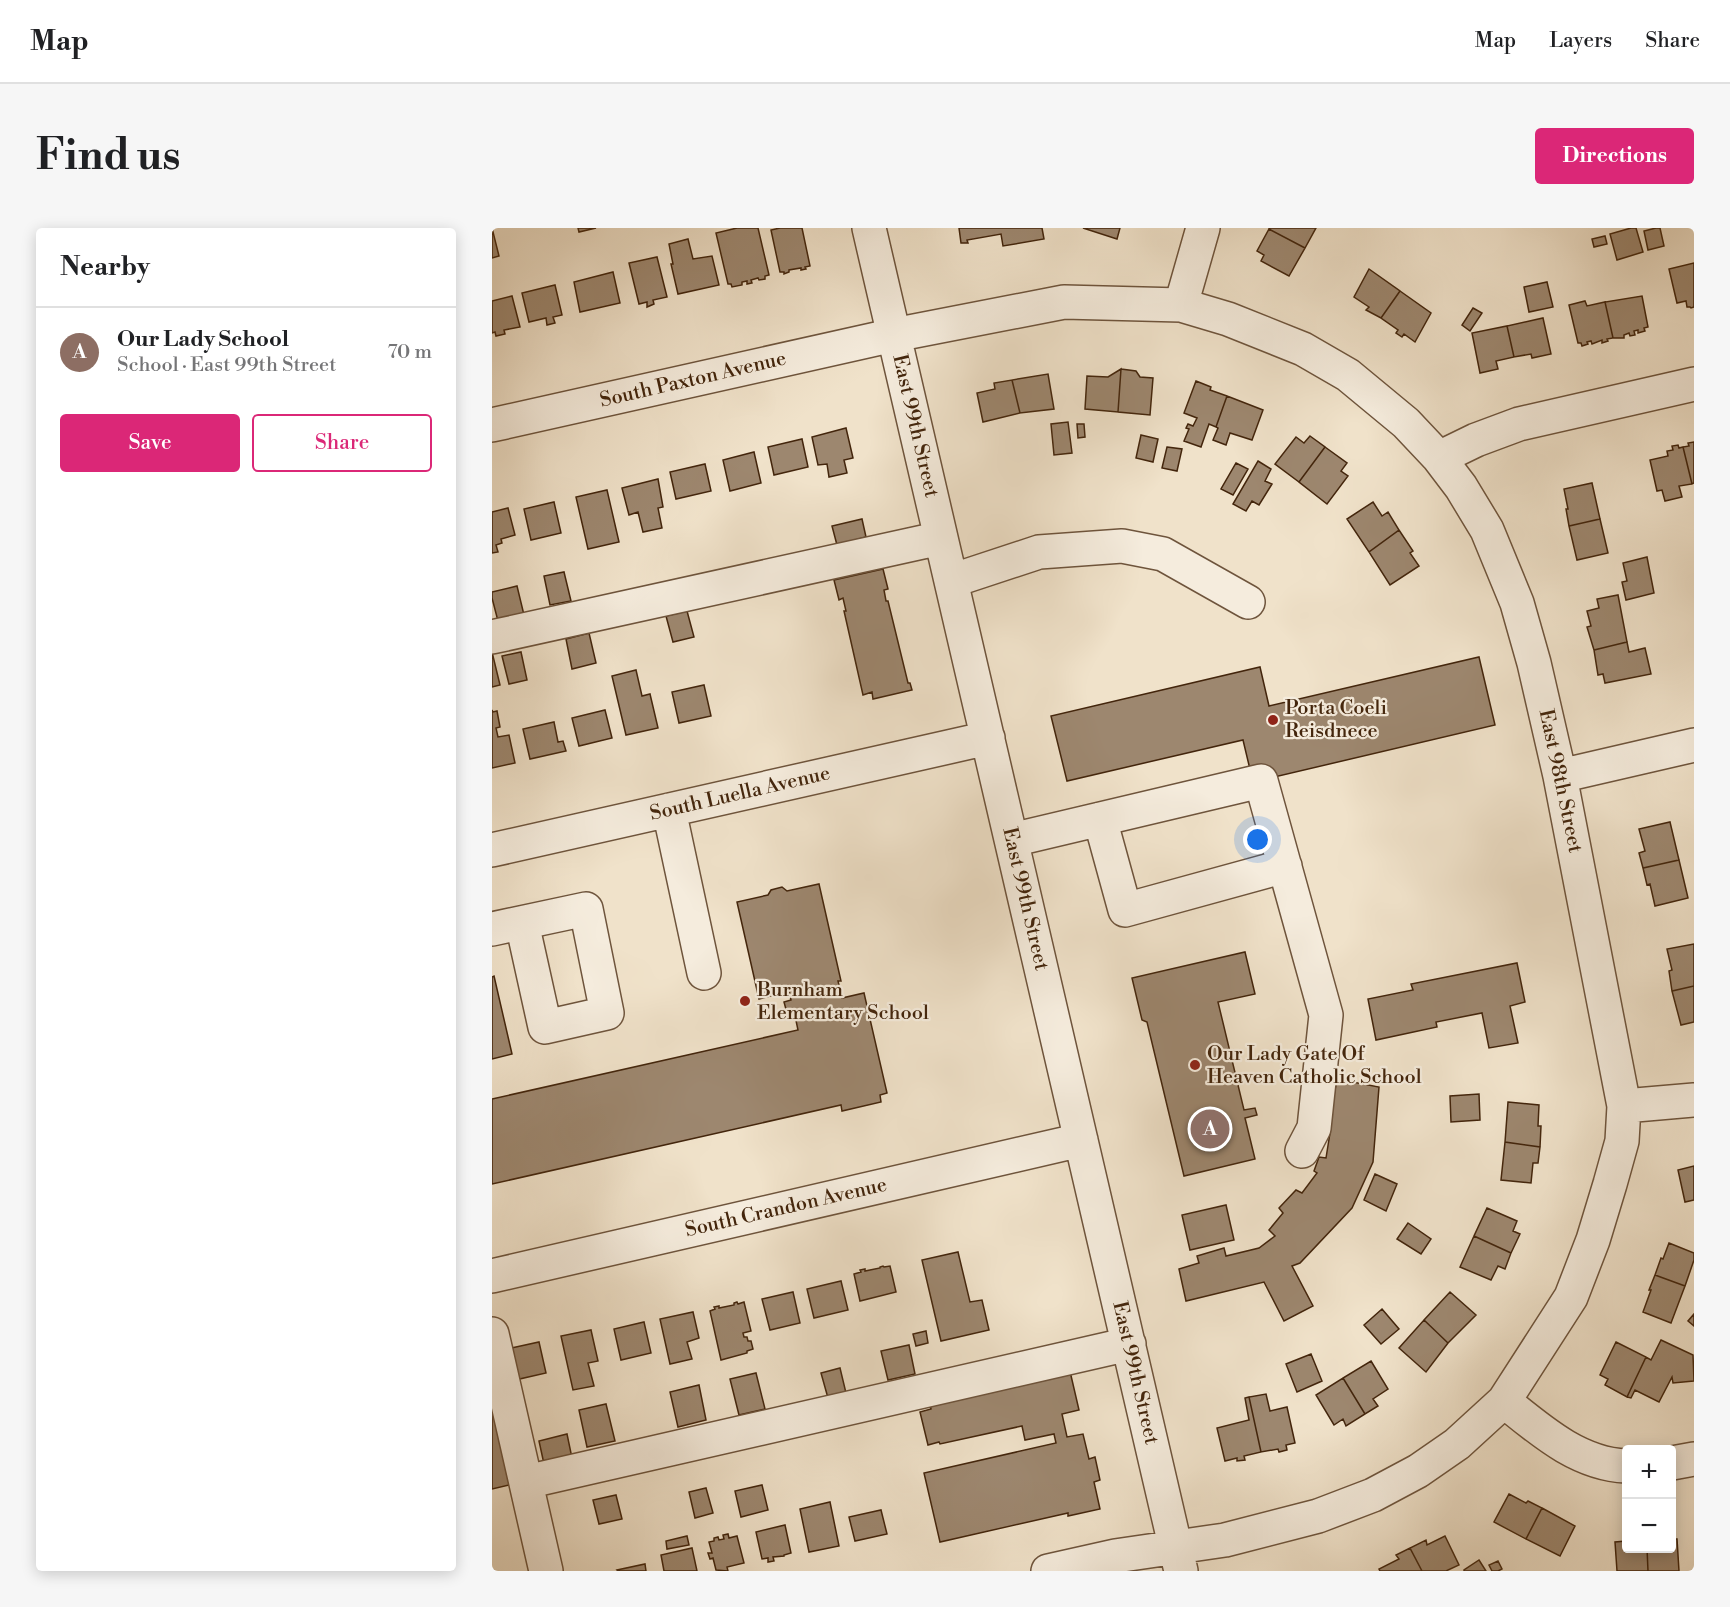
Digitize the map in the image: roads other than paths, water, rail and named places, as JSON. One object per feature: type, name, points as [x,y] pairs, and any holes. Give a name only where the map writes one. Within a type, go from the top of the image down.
[{"type":"street","name":"East 99th Street","points":[[869,228],[1179,1559]]},
{"type":"street","points":[[1181,305],[1203,228]]},
{"type":"street","name":"South Paxton Avenue","points":[[492,425],[894,334],[1064,302],[1181,305]]},
{"type":"street","name":"East 98th Street","points":[[1048,1571],[1115,1556],[1179,1559],[1225,1540],[1318,1516],[1373,1495],[1418,1471],[1457,1444],[1504,1401],[1571,1297],[1593,1240],[1622,1141],[1624,1106],[1560,776],[1534,663],[1517,603],[1487,530],[1461,487],[1439,458],[1406,423],[1348,375],[1303,349],[1228,319],[1181,305]]},
{"type":"street","points":[[1439,458],[1476,440],[1520,424],[1694,384]]},
{"type":"street","points":[[492,637],[941,538]]},
{"type":"street","points":[[951,581],[1040,552],[1122,546],[1164,554],[1248,602]]},
{"type":"street","name":"South Luella Avenue","points":[[492,850],[988,738]]},
{"type":"street","points":[[1560,776],[1694,745]]},
{"type":"street","points":[[1012,840],[1262,781],[1326,1015],[1314,1128],[1302,1151]]},
{"type":"street","points":[[669,810],[704,972]]},
{"type":"street","points":[[1100,819],[1125,910],[1285,866]]},
{"type":"street","points":[[1624,1106],[1694,1100]]},
{"type":"street","name":"South Crandon Avenue","points":[[492,1276],[1081,1140]]},
{"type":"street","points":[[492,1334],[546,1571]]},
{"type":"street","points":[[526,1482],[1129,1344]]},
{"type":"street","points":[[1504,1401],[1555,1441],[1586,1457],[1622,1466]]},
{"type":"street","points":[[1676,1462],[1694,1459]]},
{"type":"place","name":"Porta Coeli Reisdnece","points":[[1273,720]]},
{"type":"place","name":"Burnham Elementary School","points":[[745,1001]]},
{"type":"place","name":"Our Lady Gate Of Heaven Catholic School","points":[[1195,1065]]},
{"type":"place","name":"Our Lady School","points":[[1210,1129]]}]
